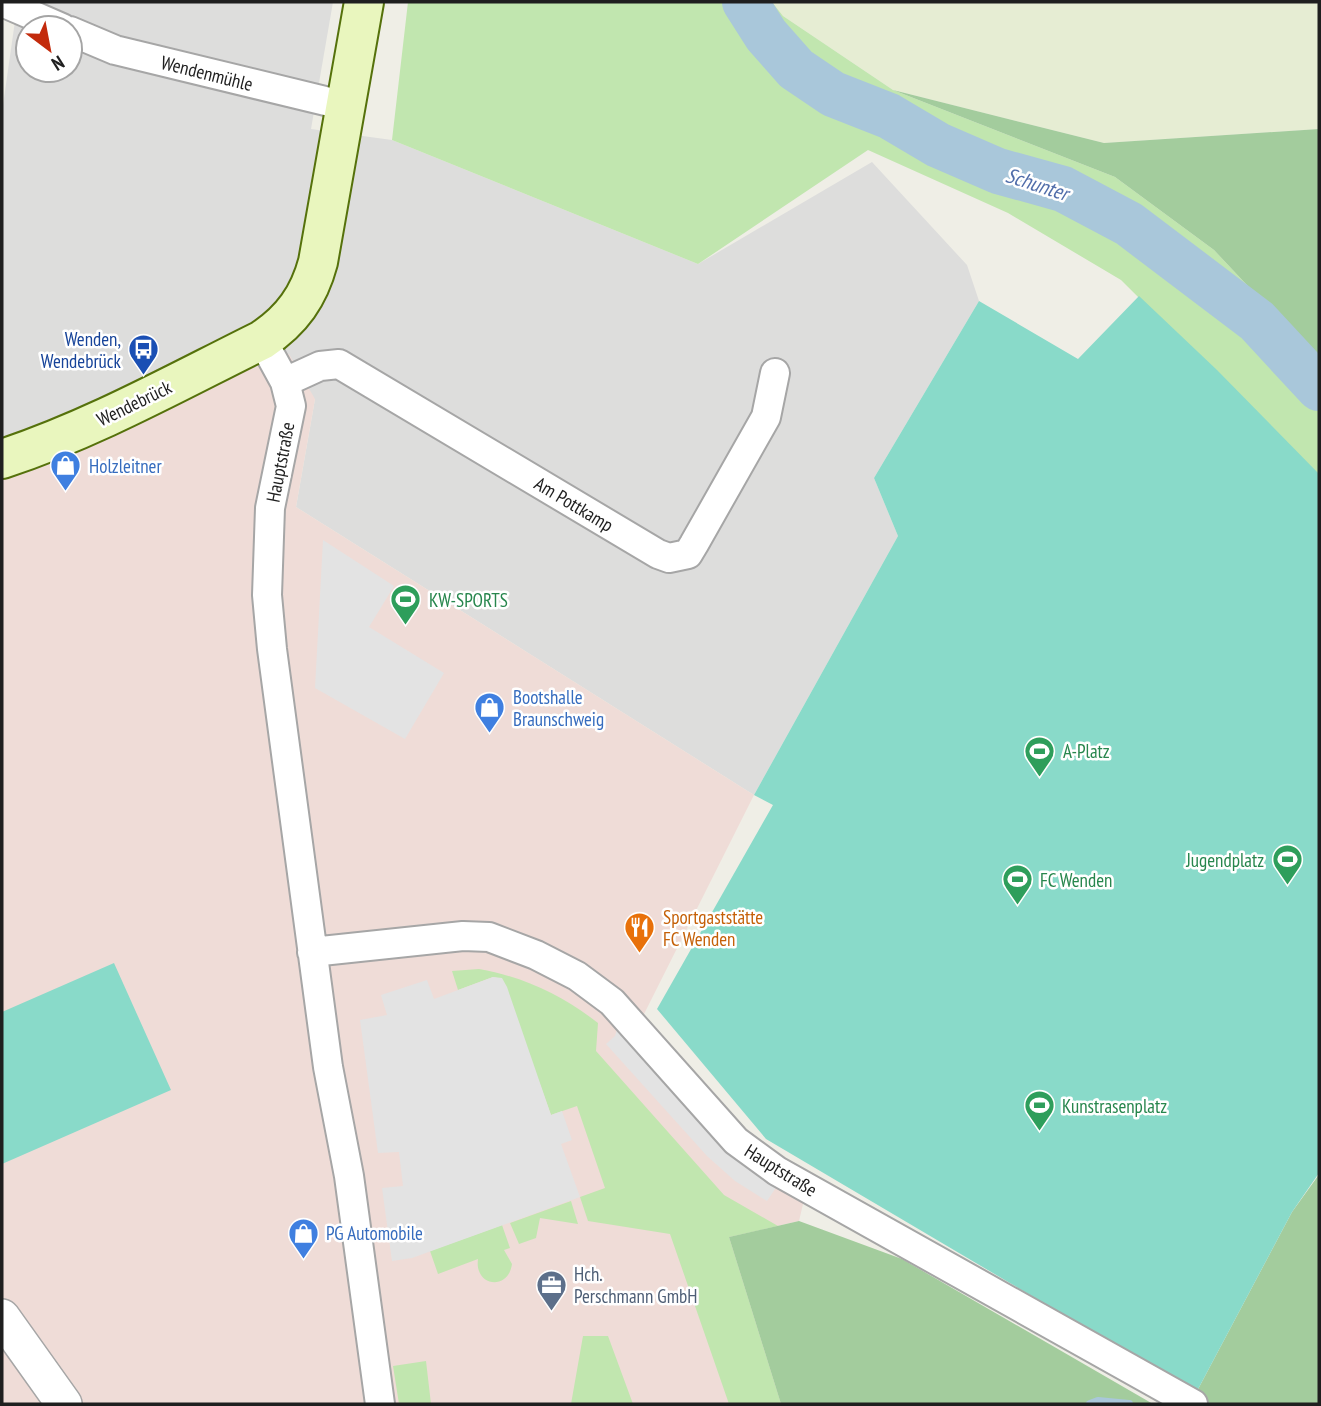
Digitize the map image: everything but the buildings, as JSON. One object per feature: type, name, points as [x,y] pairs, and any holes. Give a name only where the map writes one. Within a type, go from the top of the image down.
[{"type":"main road","points":[[262,340],[278,330],[292,316],[313,282],[364,2]]},
{"type":"main road","name":"Wendebrück","points":[[2,459],[103,419],[262,340]]},
{"type":"street","points":[[2,2],[30,14]]},
{"type":"street","name":"Wendenmühle","points":[[84,37],[125,53],[346,106]]},
{"type":"street","name":"Hauptstraße","points":[[262,340],[285,383],[291,406],[270,508],[267,595],[272,649],[328,1067],[349,1175],[380,1404]]},
{"type":"street","name":"Am Pottkamp","points":[[285,383],[320,366],[339,364],[646,547],[669,558],[688,554],[701,533],[766,417],[775,373]]},
{"type":"street","name":"Hauptstraße","points":[[312,952],[436,937],[489,937],[561,967],[612,1002],[719,1122],[754,1156],[1193,1404]]},
{"type":"street","points":[[2,1317],[64,1404]]},
{"type":"shaded area","points":[[2,2],[333,2],[311,129],[392,140],[698,264],[872,162],[967,265],[979,301],[874,478],[898,536],[754,795],[296,507],[315,399],[2,475],[2,112],[14,28],[14,84],[84,84],[84,14],[14,14],[14,20]]},
{"type":"shaded area","name":"FC Wenden","points":[[1139,296],[1217,370],[1319,474],[1319,1173],[1292,1212],[1196,1393],[766,1139],[657,1009],[773,805],[754,795],[898,536],[874,478],[979,301],[1078,359]]},
{"type":"shaded area","points":[[289,354],[315,399],[296,507],[754,795],[637,1028],[691,1091],[807,1187],[799,1221],[729,1237],[781,1404],[2,1404],[2,475],[217,382]]},
{"type":"shaded area","points":[[323,540],[394,586],[369,627],[444,673],[405,739],[315,688]]},
{"type":"shaded area","points":[[114,963],[171,1090],[2,1164],[2,1012]]},
{"type":"shaded area","points":[[493,977],[502,978],[507,987],[551,1115],[562,1111],[572,1140],[561,1144],[580,1197],[412,1258],[392,1261],[382,1188],[403,1186],[399,1152],[378,1153],[360,1020],[387,1015],[381,995],[427,980],[434,999]]},
{"type":"shaded area","points":[[618,1026],[777,1186],[767,1201],[735,1181],[707,1156],[606,1044],[615,1036]]},
{"type":"green space","points":[[408,2],[772,2],[783,16],[893,90],[1115,177],[1214,250],[1319,362],[1319,477],[1121,280],[1008,213],[868,150],[698,264],[392,140]]},
{"type":"green space","points":[[772,2],[1319,2],[1319,129],[1104,143],[893,90],[783,16]]},
{"type":"green space","points":[[893,90],[1104,143],[1319,129],[1319,362],[1214,250],[1115,177]]},
{"type":"green space","points":[[479,969],[542,988],[598,1023],[596,1051],[724,1195],[778,1226],[729,1237],[781,1404],[729,1404],[670,1234],[588,1221],[580,1197],[605,1188],[577,1106],[551,1115],[502,979],[493,977],[458,990],[452,971]]},
{"type":"green space","points":[[1318,1176],[1319,1404],[1183,1404],[1196,1393],[1292,1212]]},
{"type":"green space","points":[[571,1201],[578,1224],[540,1218],[536,1238],[519,1244],[510,1223]]},
{"type":"green space","points":[[799,1221],[902,1259],[1153,1404],[781,1404],[729,1237]]},
{"type":"green space","points":[[502,1225],[510,1248],[504,1250],[512,1264],[504,1279],[498,1282],[486,1280],[478,1268],[478,1259],[438,1274],[430,1251]]},
{"type":"green space","points":[[583,1336],[608,1336],[633,1404],[571,1404]]},
{"type":"green space","points":[[426,1361],[431,1404],[399,1404],[393,1366]]},
{"type":"waterway","name":"Schunter","points":[[745,2],[766,35],[796,69],[833,94],[889,116],[938,145],[998,171],[1063,189],[1129,224],[1257,321],[1319,388]]},
{"type":"waterway","points":[[1090,1404],[1098,1401],[1129,1404]]},
{"type":"place","name":"Wenden, Wendebrück","points":[[144,377]]},
{"type":"place","name":"Holzleitner","points":[[66,493]]},
{"type":"place","name":"KW-SPORTS","points":[[406,627]]},
{"type":"place","name":"Bootshalle Braunschweig","points":[[490,735]]},
{"type":"place","name":"A-Platz","points":[[1040,778]]},
{"type":"place","name":"Jugendplatz","points":[[1287,887]]},
{"type":"place","name":"FC Wenden","points":[[1017,907]]},
{"type":"place","name":"Sportgaststätte FC Wenden","points":[[640,955]]},
{"type":"place","name":"Kunstrasenplatz","points":[[1039,1133]]},
{"type":"place","name":"PG Automobile","points":[[303,1260]]},
{"type":"place","name":"Hch. Perschmann GmbH","points":[[551,1312]]}]
